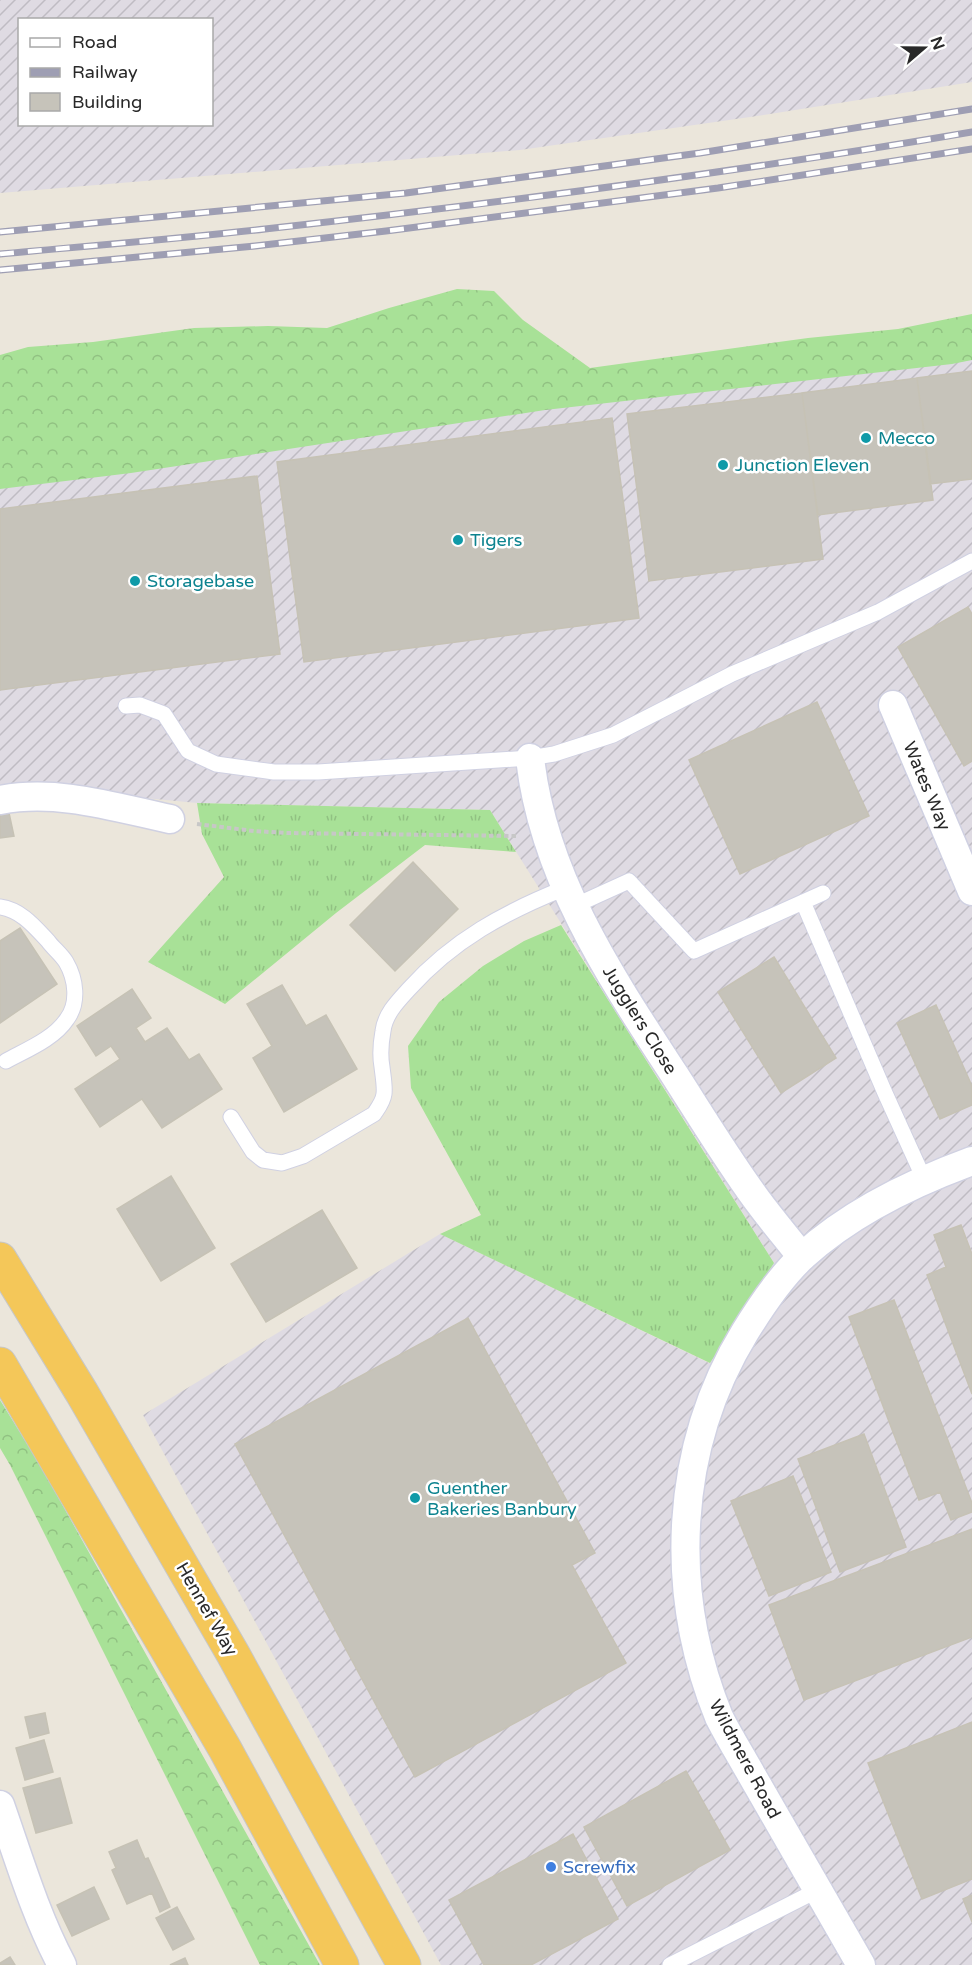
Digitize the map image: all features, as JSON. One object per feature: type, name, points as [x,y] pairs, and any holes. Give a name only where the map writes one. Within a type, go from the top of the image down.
[{"type":"highway","name":"Hennef Way","points":[[0,1259],[82,1393],[233,1654],[404,1965]]},
{"type":"highway","points":[[0,1364],[225,1749],[342,1965]]},
{"type":"street","name":"Wates Way","points":[[893,705],[968,873]]},
{"type":"street","name":"Jugglers Close","points":[[530,758],[536,800],[546,835],[569,897],[654,1044],[739,1175],[802,1257]]},
{"type":"street","points":[[0,800],[57,797],[170,819]]},
{"type":"street","name":"Wildmere Road","points":[[861,1965],[720,1718],[706,1679],[693,1632],[685,1579],[684,1532],[690,1482],[700,1434],[716,1388],[735,1348],[755,1316],[802,1257],[839,1228],[874,1206],[924,1179],[972,1161]]},
{"type":"street","points":[[0,1804],[38,1912],[62,1965]]},
{"type":"lane","points":[[126,706],[140,705],[164,714],[188,751],[216,764],[274,772],[318,772],[530,758],[554,754],[613,735],[732,674],[878,612],[972,561]]},
{"type":"lane","points":[[231,1117],[253,1152],[263,1160],[282,1163],[303,1156],[374,1114],[384,1094],[381,1064],[383,1029],[388,1015],[398,1001],[424,972],[474,932],[534,901],[569,897],[629,881],[694,951],[823,893]]},
{"type":"lane","points":[[802,902],[924,1179]]},
{"type":"lane","points":[[0,907],[9,908],[29,920],[66,962],[75,987],[74,1004],[69,1018],[60,1028],[6,1061]]},
{"type":"lane","points":[[670,1965],[818,1890]]},
{"type":"path","points":[[170,819],[216,827],[287,833],[514,837],[546,835]]},
{"type":"shaded area","points":[[0,0],[972,0],[972,82],[520,150],[0,193]]},
{"type":"shaded area","points":[[972,324],[972,1965],[441,1965],[143,1415],[440,1234],[709,1363],[774,1263],[490,810],[197,803],[0,784],[0,465]]},
{"type":"green space","points":[[457,289],[494,291],[523,320],[590,368],[808,338],[898,329],[972,314],[972,360],[545,410],[131,473],[0,489],[0,355],[28,347],[93,342],[194,328],[268,326],[327,328]]},
{"type":"green space","points":[[197,803],[490,810],[516,852],[425,845],[336,913],[225,1004],[148,962],[224,877],[202,834]]},
{"type":"green space","points":[[561,925],[774,1263],[710,1363],[440,1234],[481,1215],[411,1088],[408,1046],[439,1002],[483,966],[524,941]]},
{"type":"green space","points":[[0,1400],[40,1465],[320,1965],[260,1965],[0,1448]]},
{"type":"building","points":[[972,371],[972,479],[930,484],[917,378]]},
{"type":"building","name":"Mecco","points":[[917,378],[933,500],[818,515],[802,393]]},
{"type":"building","name":"Junction Eleven","points":[[802,393],[823,559],[649,581],[627,414]]},
{"type":"building","name":"Tigers","points":[[612,418],[639,618],[304,662],[277,462]]},
{"type":"building","name":"Storagebase","points":[[257,476],[280,654],[0,690],[0,509]]},
{"type":"building","points":[[968,607],[972,614],[972,761],[964,766],[898,647]]},
{"type":"building","points":[[817,702],[869,816],[740,874],[689,760]]},
{"type":"building","points":[[9,813],[14,836],[0,838],[0,814]]},
{"type":"building","points":[[413,862],[458,909],[395,971],[350,925]]},
{"type":"building","points":[[20,928],[57,984],[0,1023],[0,941]]},
{"type":"building","points":[[774,957],[836,1058],[781,1093],[718,992]]},
{"type":"building","points":[[282,985],[306,1026],[326,1015],[357,1069],[284,1112],[253,1058],[272,1046],[247,1004]]},
{"type":"building","points":[[132,989],[151,1018],[136,1028],[145,1042],[167,1028],[189,1060],[199,1054],[222,1089],[162,1128],[142,1099],[100,1127],[75,1089],[120,1059],[111,1046],[96,1056],[77,1026]]},
{"type":"building","points":[[936,1005],[972,1086],[972,1105],[940,1119],[897,1023]]},
{"type":"building","points":[[171,1176],[215,1248],[161,1281],[117,1209]]},
{"type":"building","points":[[322,1210],[357,1268],[266,1322],[231,1264]]},
{"type":"building","points":[[961,1225],[972,1254],[972,1394],[927,1275],[946,1267],[934,1235]]},
{"type":"building","points":[[894,1300],[972,1503],[972,1512],[951,1520],[940,1492],[919,1500],[849,1317]]},
{"type":"building","name":"Guenther Bakeries Banbury","points":[[468,1318],[595,1553],[572,1565],[626,1663],[415,1777],[235,1444]]},
{"type":"building","points":[[864,1434],[906,1547],[840,1572],[798,1459]]},
{"type":"building","points":[[793,1476],[831,1572],[769,1596],[731,1501]]},
{"type":"building","points":[[972,1529],[972,1637],[804,1700],[769,1605]]},
{"type":"building","points":[[45,1713],[49,1733],[30,1738],[25,1717]]},
{"type":"building","points":[[972,1722],[972,1879],[922,1899],[868,1763]]},
{"type":"building","points":[[44,1740],[53,1772],[25,1780],[16,1748]]},
{"type":"building","points":[[686,1771],[730,1850],[627,1906],[584,1827]]},
{"type":"building","points":[[60,1778],[72,1823],[36,1833],[23,1788]]},
{"type":"building","name":"Screwfix","points":[[573,1834],[618,1919],[531,1965],[484,1965],[449,1900]]},
{"type":"building","points":[[137,1840],[145,1859],[148,1858],[170,1907],[160,1912],[152,1893],[127,1904],[112,1870],[116,1868],[109,1852]]},
{"type":"building","points":[[94,1887],[109,1919],[72,1936],[57,1905]]},
{"type":"building","points":[[972,1895],[972,1922],[963,1899]]},
{"type":"building","points":[[177,1907],[194,1939],[173,1950],[156,1918]]},
{"type":"building","points":[[10,1957],[15,1965],[0,1965],[0,1963]]},
{"type":"building","points":[[185,1958],[188,1965],[170,1965]]},
{"type":"railway","points":[[0,232],[406,193],[700,153],[972,109]]},
{"type":"railway","points":[[0,254],[232,233],[531,197],[708,173],[972,132]]},
{"type":"railway","points":[[0,270],[386,231],[718,188],[972,149]]},
{"type":"place","name":"Mecco","points":[[866,438]]},
{"type":"place","name":"Junction Eleven","points":[[723,465]]},
{"type":"place","name":"Tigers","points":[[458,540]]},
{"type":"place","name":"Storagebase","points":[[135,581]]},
{"type":"place","name":"Guenther Bakeries Banbury","points":[[415,1498]]},
{"type":"place","name":"Screwfix","points":[[551,1867]]}]
